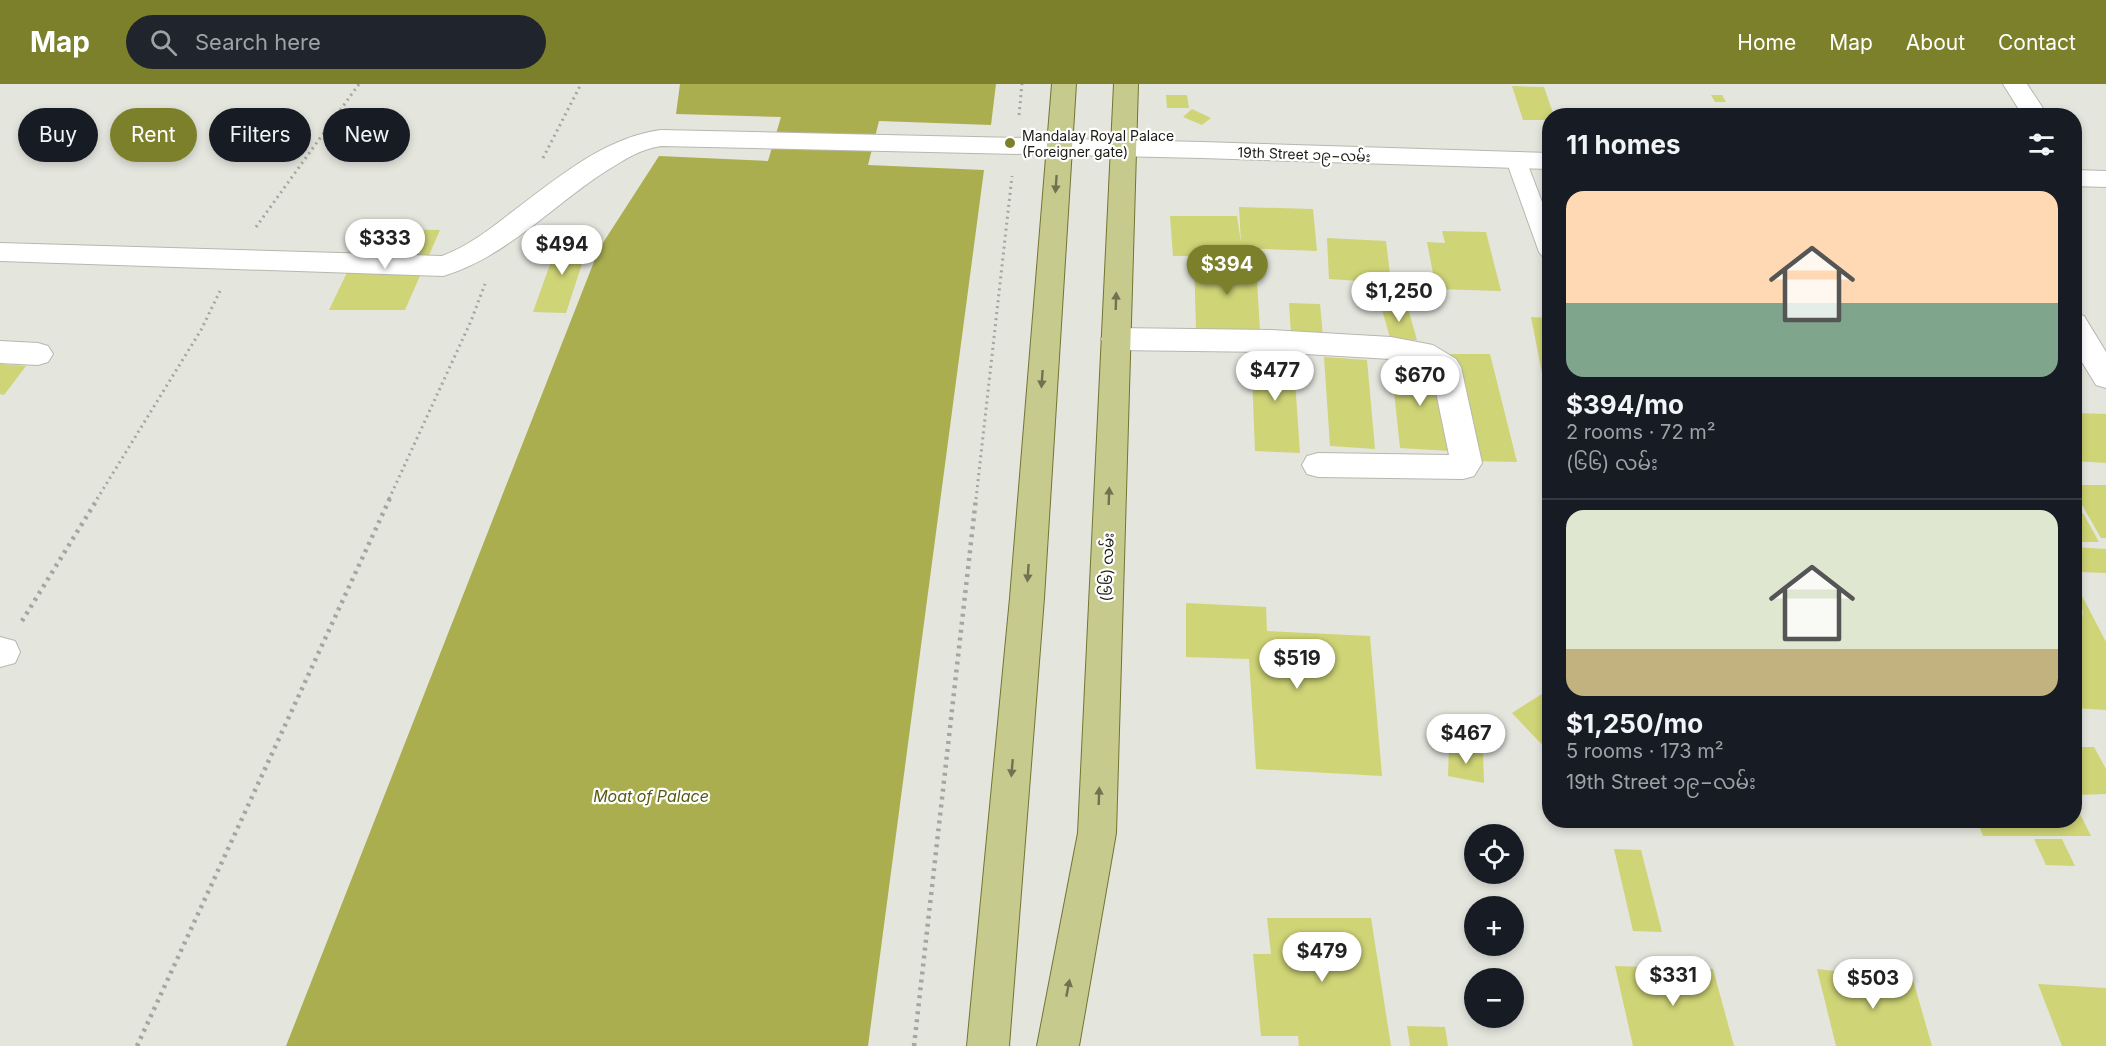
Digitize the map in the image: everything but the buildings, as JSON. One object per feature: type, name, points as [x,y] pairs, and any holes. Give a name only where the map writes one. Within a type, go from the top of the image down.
[{"type":"main road","points":[[988,1046],[1027,598],[1064,84]]},
{"type":"main road","name":"(၆၆) လမ်း","points":[[1058,1046],[1097,833],[1121,150],[1126,84]]},
{"type":"street","points":[[2015,84],[2031,108]]},
{"type":"street","name":"19th Street ၁၉−လမ်း","points":[[0,252],[443,266],[468,255],[504,232],[582,174],[634,144],[661,138],[1542,161]]},
{"type":"street","points":[[2082,177],[2106,179]]},
{"type":"street","points":[[2082,336],[2106,377]]},
{"type":"street","points":[[1115,339],[1270,341],[1391,348],[1423,353],[1446,367],[1464,449],[1466,463],[1463,467],[1318,465]]},
{"type":"street","points":[[0,352],[38,354]]},
{"type":"lane","points":[[1516,160],[1542,230]]},
{"type":"path","points":[[1,652],[201,330],[235,261],[274,201],[359,84]]},
{"type":"path","points":[[542,160],[581,84]]},
{"type":"path","points":[[914,1046],[1022,84]]},
{"type":"path","points":[[137,1046],[471,321],[504,232]]},
{"type":"water","name":"Moat of Palace","points":[[680,84],[996,84],[991,125],[879,121],[868,165],[984,170],[868,1046],[286,1046],[599,249],[659,156],[768,161],[781,117],[676,114]]},
{"type":"place","name":"Mandalay Royal Palace (Foreigner gate)","points":[[1010,143]]}]
